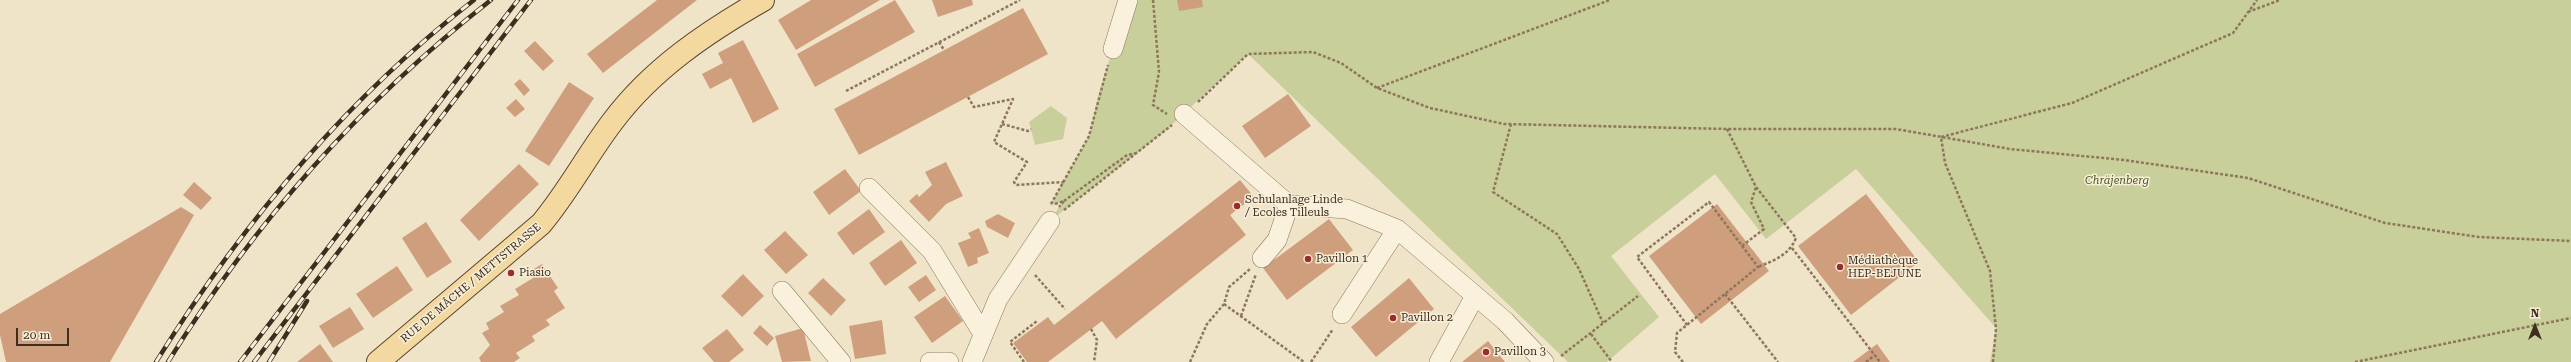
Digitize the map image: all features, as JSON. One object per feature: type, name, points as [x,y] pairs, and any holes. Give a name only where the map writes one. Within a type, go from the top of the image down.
[{"type":"main road","name":"RUE DE MÂCHE / METTSTRASSE","points":[[378,362],[541,224],[556,206],[614,120],[650,80],[694,43],[763,0]]},
{"type":"street","points":[[1113,49],[1128,0]]},
{"type":"street","points":[[1180,118],[1290,205],[1347,209],[1397,229],[1551,360]]},
{"type":"street","points":[[869,188],[932,251],[983,334]]},
{"type":"street","points":[[1262,258],[1277,240],[1290,205]]},
{"type":"street","points":[[972,362],[998,299],[1050,213]]},
{"type":"street","points":[[1342,314],[1397,229]]},
{"type":"street","points":[[782,291],[841,362]]},
{"type":"street","points":[[1439,362],[1475,296]]},
{"type":"street","points":[[930,362],[948,362]]},
{"type":"path","points":[[846,91],[1020,0]]},
{"type":"path","points":[[1153,0],[1159,72],[1153,105],[1180,118]]},
{"type":"path","points":[[1376,88],[1610,0]]},
{"type":"path","points":[[1941,137],[2072,103],[2233,33],[2257,0]]},
{"type":"path","points":[[2248,12],[2280,0]]},
{"type":"path","points":[[939,42],[944,50]]},
{"type":"path","points":[[1050,213],[1088,136],[1113,49]]},
{"type":"path","points":[[1050,213],[1138,153],[1180,118],[1248,54],[1313,52],[1341,63],[1376,88],[1430,108],[1511,124],[1727,129],[1896,129],[2010,150],[2124,160],[2248,178],[2385,223],[2479,237],[2571,241]]},
{"type":"path","points":[[968,97],[974,107],[1013,99],[994,142],[1027,162],[1014,182],[1016,185],[1064,182]]},
{"type":"path","points":[[1002,124],[1028,132],[1031,129]]},
{"type":"path","points":[[1511,124],[1493,192],[1557,234],[1580,269],[1603,323]]},
{"type":"path","points":[[1683,362],[1675,352],[1677,333],[1758,267],[1778,258],[1792,248],[1796,238],[1756,187],[1727,129]]},
{"type":"path","points":[[1941,137],[1945,163],[1990,271],[1996,328],[1993,362]]},
{"type":"path","points":[[1064,201],[1127,155],[1138,153]]},
{"type":"path","points":[[1742,246],[1764,229],[1751,202],[1756,187]]},
{"type":"path","points":[[1687,325],[1637,257],[1709,202],[1758,267]]},
{"type":"path","points":[[1792,248],[1880,362]]},
{"type":"path","points":[[1190,362],[1207,324],[1224,304],[1229,287],[1262,258]]},
{"type":"path","points":[[1241,316],[1262,258]]},
{"type":"path","points":[[1022,261],[1065,309]]},
{"type":"path","points":[[1725,294],[1778,362]]},
{"type":"path","points":[[1551,360],[1590,334],[1638,296]]},
{"type":"path","points":[[1224,304],[1304,362]]},
{"type":"path","points":[[2355,362],[2571,318]]},
{"type":"path","points":[[1024,362],[1010,342],[1037,321]]},
{"type":"path","points":[[1091,329],[1096,340],[1094,362]]},
{"type":"path","points":[[1590,334],[1612,362]]},
{"type":"path","points":[[1311,362],[1328,337]]},
{"type":"path","points":[[1866,362],[1875,355]]},
{"type":"green space","name":"Chräjenberg","points":[[1128,0],[2571,0],[2571,362],[1990,362],[1996,328],[1856,169],[1766,239],[1715,174],[1611,256],[1659,317],[1607,362],[1568,362],[1248,54],[1165,131],[1050,221],[1063,201],[1050,206],[1089,136],[1099,93]]},
{"type":"green space","points":[[1051,106],[1067,118],[1063,139],[1035,145],[1029,122]]},
{"type":"building","points":[[657,0],[697,0],[603,73],[587,54]]},
{"type":"building","points":[[811,0],[880,0],[796,50],[778,20]]},
{"type":"building","points":[[895,0],[915,32],[815,87],[797,54]]},
{"type":"building","points":[[932,0],[972,0],[973,5],[938,17]]},
{"type":"building","points":[[1177,0],[1202,0],[1203,7],[1179,11]]},
{"type":"building","points":[[1023,8],[1048,54],[859,155],[834,109]]},
{"type":"building","points":[[743,40],[779,109],[753,123],[731,78],[710,89],[702,74],[723,63],[718,53]]},
{"type":"building","points":[[535,41],[554,61],[543,71],[524,51]]},
{"type":"building","points":[[520,79],[530,90],[524,96],[514,84]]},
{"type":"building","points":[[569,82],[594,98],[549,166],[525,151]]},
{"type":"building","points":[[1288,94],[1311,126],[1265,158],[1242,126]]},
{"type":"building","points":[[516,99],[525,109],[515,117],[506,108]]},
{"type":"building","points":[[946,162],[963,196],[946,204],[929,222],[909,201],[917,194],[919,197],[932,185],[925,172]]},
{"type":"building","points":[[519,164],[539,184],[479,241],[460,220]]},
{"type":"building","points":[[845,169],[861,191],[829,215],[813,192]]},
{"type":"building","points":[[1240,180],[1254,197],[1230,215],[1246,235],[1116,339],[1102,321],[1048,362],[1027,362],[1013,343],[1048,317],[1054,325]]},
{"type":"building","points":[[194,182],[212,198],[201,210],[183,195]]},
{"type":"building","points":[[1866,194],[1919,262],[1851,315],[1798,246]]},
{"type":"building","points":[[1717,204],[1769,271],[1701,324],[1649,256]]},
{"type":"building","points":[[181,207],[194,215],[110,362],[6,362],[0,335],[0,314]]},
{"type":"building","points":[[869,209],[885,232],[853,255],[837,233]]},
{"type":"building","points":[[998,214],[1015,223],[1008,238],[987,227],[985,221]]},
{"type":"building","name":"Pavillon 1","points":[[1329,219],[1353,250],[1287,300],[1263,268]]},
{"type":"building","points":[[426,222],[452,262],[427,278],[402,238]]},
{"type":"building","points":[[979,228],[989,253],[977,258],[978,263],[968,267],[958,243],[971,238],[968,233]]},
{"type":"building","points":[[785,231],[808,255],[786,274],[764,250]]},
{"type":"building","points":[[901,240],[917,263],[885,286],[869,263]]},
{"type":"building","points":[[542,264],[558,288],[554,291],[565,308],[546,320],[550,325],[532,336],[535,341],[516,353],[520,358],[514,362],[481,362],[479,358],[490,345],[482,333],[489,329],[486,323],[504,312],[500,306],[519,295],[515,289],[533,278],[529,272]]},
{"type":"building","points":[[397,266],[413,290],[373,318],[356,294]]},
{"type":"building","points":[[743,274],[764,296],[742,317],[721,296]]},
{"type":"building","points":[[926,275],[936,290],[919,302],[908,287]]},
{"type":"building","points":[[823,278],[846,300],[831,316],[808,293]]},
{"type":"building","name":"Pavillon 2","points":[[1409,278],[1434,309],[1376,357],[1351,327]]},
{"type":"building","points":[[945,296],[963,321],[932,343],[914,317]]},
{"type":"building","points":[[350,307],[364,329],[333,348],[319,326]]},
{"type":"building","points":[[882,320],[886,354],[855,359],[849,326]]},
{"type":"building","points":[[760,325],[774,338],[767,346],[753,333]]},
{"type":"building","points":[[803,328],[811,361],[782,362],[775,336]]},
{"type":"building","points":[[727,329],[744,350],[729,362],[714,362],[702,348]]},
{"type":"building","name":"Pavillon 3","points":[[1488,341],[1505,362],[1462,362]]},
{"type":"building","points":[[320,344],[333,362],[297,362]]},
{"type":"building","points":[[1877,344],[1890,362],[1853,362]]},
{"type":"railway","points":[[156,362],[189,311],[224,262],[260,213],[299,167],[382,79],[427,38],[474,0]]},
{"type":"railway","points":[[168,362],[201,311],[237,261],[274,213],[313,167],[355,122],[398,80],[491,0]]},
{"type":"railway","points":[[240,362],[518,0]]},
{"type":"railway","points":[[254,362],[531,0]]},
{"type":"railway","points":[[269,362],[307,301]]},
{"type":"place","name":"Schulanlage Linde / Ecoles Tilleuls","points":[[1237,206]]},
{"type":"place","name":"Pavillon 1","points":[[1308,259]]},
{"type":"place","name":"Médiathèque HEP-BEJUNE","points":[[1840,267]]},
{"type":"place","name":"Piasio","points":[[511,273]]},
{"type":"place","name":"Pavillon 2","points":[[1393,318]]},
{"type":"place","name":"Pavillon 3","points":[[1486,352]]}]
